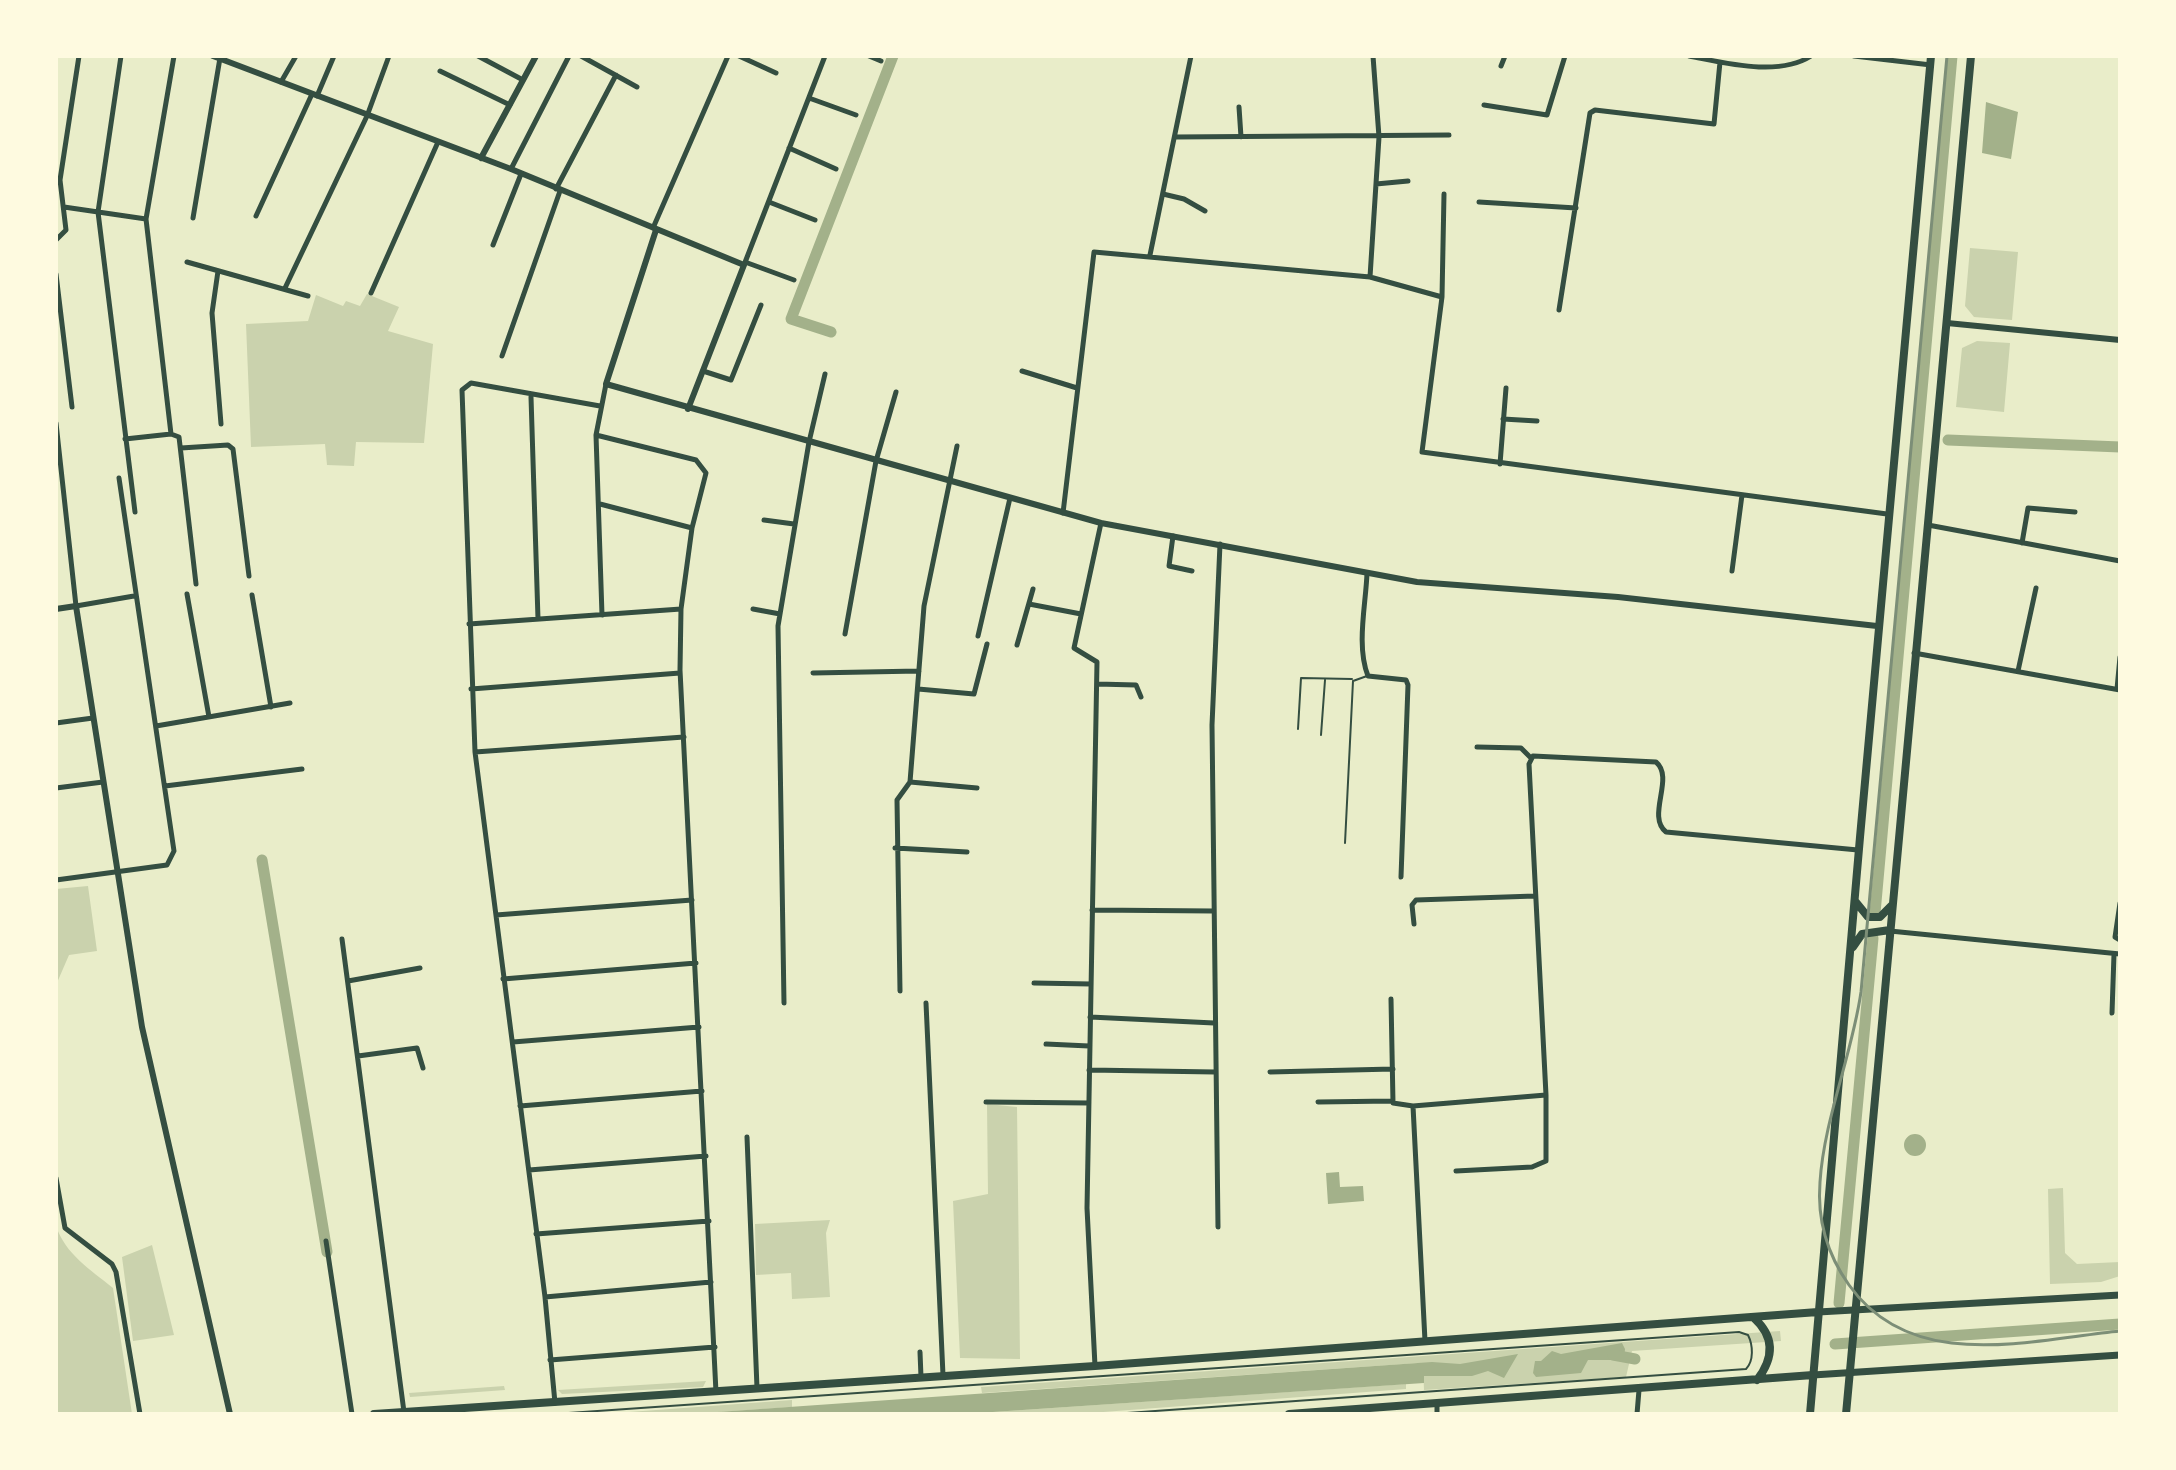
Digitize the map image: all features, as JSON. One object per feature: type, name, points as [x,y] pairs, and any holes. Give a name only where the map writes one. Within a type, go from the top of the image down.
[{"type":"main road","points":[[1846,1414],[1913,653],[1971,56]]},
{"type":"main road","points":[[1810,1414],[1887,514],[1931,60]]},
{"type":"main road","points":[[1855,901],[1863,914],[1872,918],[1884,915],[1892,905]]},
{"type":"main road","points":[[1852,947],[1862,934],[1890,930]]},
{"type":"main road","points":[[374,1414],[1095,1366],[1855,1309],[2120,1295]]},
{"type":"main road","points":[[1754,1318],[1765,1328],[1771,1345],[1767,1367],[1757,1380]]},
{"type":"main road","points":[[1289,1414],[1437,1409],[1813,1375],[2120,1355]]},
{"type":"street","points":[[56,240],[66,230],[58,180],[79,56]]},
{"type":"street","points":[[121,56],[98,212],[135,512]]},
{"type":"street","points":[[171,434],[146,219],[174,56]]},
{"type":"street","points":[[281,82],[296,56]]},
{"type":"street","points":[[256,216],[334,56]]},
{"type":"street","points":[[285,288],[367,116],[389,56]]},
{"type":"street","points":[[478,56],[523,80]]},
{"type":"street","points":[[481,158],[536,56]]},
{"type":"street","points":[[511,169],[569,56]]},
{"type":"street","points":[[581,56],[637,87]]},
{"type":"street","points":[[602,615],[596,435],[600,406],[654,230],[728,56]]},
{"type":"street","points":[[739,56],[776,73]]},
{"type":"street","points":[[688,409],[825,56]]},
{"type":"street","points":[[869,56],[881,61]]},
{"type":"street","points":[[1150,255],[1191,56]]},
{"type":"street","points":[[1370,277],[1379,137],[1373,56]]},
{"type":"street","points":[[1501,66],[1505,56]]},
{"type":"street","points":[[1484,105],[1547,115],[1565,56]]},
{"type":"street","points":[[1689,56],[1720,62],[1792,66],[1811,56]]},
{"type":"street","points":[[1854,56],[1931,60]]},
{"type":"street","points":[[193,218],[218,57],[511,169],[654,230],[794,280]]},
{"type":"street","points":[[1559,310],[1592,110],[1714,124],[1720,62]]},
{"type":"street","points":[[440,71],[510,105]]},
{"type":"street","points":[[502,356],[558,190],[616,75]]},
{"type":"street","points":[[809,98],[856,115]]},
{"type":"street","points":[[1239,107],[1241,137]]},
{"type":"street","points":[[1175,137],[1449,135]]},
{"type":"street","points":[[371,293],[438,142]]},
{"type":"street","points":[[789,148],[836,169]]},
{"type":"street","points":[[493,245],[521,174]]},
{"type":"street","points":[[1376,184],[1408,181]]},
{"type":"street","points":[[1163,194],[1184,199],[1205,211]]},
{"type":"street","points":[[1444,194],[1442,297],[1421,451],[1887,514]]},
{"type":"street","points":[[769,202],[815,220]]},
{"type":"street","points":[[1479,202],[1576,208]]},
{"type":"street","points":[[64,207],[146,219]]},
{"type":"street","points":[[1063,513],[1094,252],[1370,277],[1442,297]]},
{"type":"street","points":[[187,262],[308,296]]},
{"type":"street","points":[[218,271],[212,313],[221,424]]},
{"type":"street","points":[[56,274],[59,322],[72,407]]},
{"type":"street","points":[[703,371],[731,380],[761,305]]},
{"type":"street","points":[[1947,323],[2120,340]]},
{"type":"street","points":[[1022,371],[1077,388]]},
{"type":"street","points":[[784,1003],[778,675],[780,614],[809,442],[825,374]]},
{"type":"street","points":[[555,1403],[545,1297],[475,752],[462,390],[471,383],[531,397],[600,406]]},
{"type":"street","points":[[606,384],[1101,523],[1417,582],[1621,597],[1877,626]]},
{"type":"street","points":[[1500,464],[1506,388]]},
{"type":"street","points":[[845,634],[876,461],[896,392]]},
{"type":"street","points":[[531,397],[538,619]]},
{"type":"street","points":[[1503,419],[1537,421]]},
{"type":"street","points":[[56,423],[76,606],[116,872],[157,1102],[230,1414]]},
{"type":"street","points":[[125,439],[171,434],[179,437],[196,584]]},
{"type":"street","points":[[596,435],[696,460],[704,467],[705,480],[692,528],[681,609],[680,673],[716,1392]]},
{"type":"street","points":[[181,448],[228,445],[233,449],[249,576]]},
{"type":"street","points":[[900,991],[895,848],[897,800],[910,782],[925,598],[957,446]]},
{"type":"street","points":[[56,880],[167,865],[174,851],[119,478]]},
{"type":"street","points":[[1732,571],[1742,495]]},
{"type":"street","points":[[978,636],[1010,498]]},
{"type":"street","points":[[600,504],[692,528]]},
{"type":"street","points":[[2022,543],[2028,508],[2075,512]]},
{"type":"street","points":[[764,520],[794,524]]},
{"type":"street","points":[[1095,1366],[1088,1229],[1097,684],[1096,659],[1077,653],[1074,648],[1101,523]]},
{"type":"street","points":[[1926,524],[2120,561]]},
{"type":"street","points":[[1174,535],[1170,567],[1192,571]]},
{"type":"street","points":[[1218,1227],[1212,725],[1220,543]]},
{"type":"street","points":[[1367,573],[1363,642],[1368,676],[1406,680],[1408,685],[1401,877]]},
{"type":"street","points":[[2018,671],[2036,588]]},
{"type":"street","points":[[1017,645],[1033,589]]},
{"type":"street","points":[[187,594],[209,717]]},
{"type":"street","points":[[252,595],[271,707]]},
{"type":"street","points":[[56,609],[134,596]]},
{"type":"street","points":[[1029,604],[1081,614]]},
{"type":"street","points":[[469,624],[681,609]]},
{"type":"street","points":[[753,609],[780,614]]},
{"type":"street","points":[[918,689],[974,694],[987,644]]},
{"type":"street","points":[[1913,653],[2118,689],[2120,657]]},
{"type":"street","points":[[813,673],[919,671]]},
{"type":"street","points":[[471,689],[680,673]]},
{"type":"street","points":[[1097,684],[1136,685],[1141,697]]},
{"type":"street","points":[[156,726],[290,703]]},
{"type":"street","points":[[56,723],[93,718]]},
{"type":"street","points":[[475,752],[684,737]]},
{"type":"street","points":[[1477,747],[1521,748],[1530,757],[1656,762],[1662,770],[1659,819],[1666,832],[1858,850]]},
{"type":"street","points":[[1456,1171],[1532,1167],[1546,1161],[1546,1095],[1530,757]]},
{"type":"street","points":[[165,786],[302,769]]},
{"type":"street","points":[[56,788],[103,782]]},
{"type":"street","points":[[910,782],[977,788]]},
{"type":"street","points":[[895,848],[967,852]]},
{"type":"street","points":[[1414,924],[1412,905],[1416,900],[1535,896]]},
{"type":"street","points":[[496,915],[692,900]]},
{"type":"street","points":[[2120,903],[2115,937],[2120,940]]},
{"type":"street","points":[[1092,910],[1213,911]]},
{"type":"street","points":[[1890,930],[2117,954],[2112,1013]]},
{"type":"street","points":[[342,939],[404,1412]]},
{"type":"street","points":[[503,979],[696,963]]},
{"type":"street","points":[[348,981],[420,968]]},
{"type":"street","points":[[1034,983],[1091,984]]},
{"type":"street","points":[[1391,999],[1392,1101]]},
{"type":"street","points":[[926,1003],[943,1376]]},
{"type":"street","points":[[1090,1017],[1214,1023]]},
{"type":"street","points":[[513,1042],[699,1027]]},
{"type":"street","points":[[1046,1044],[1089,1046]]},
{"type":"street","points":[[358,1056],[417,1048],[423,1068]]},
{"type":"street","points":[[1270,1072],[1393,1069]]},
{"type":"street","points":[[1089,1070],[1215,1072]]},
{"type":"street","points":[[520,1106],[702,1091]]},
{"type":"street","points":[[1318,1102],[1392,1101],[1413,1106],[1546,1095]]},
{"type":"street","points":[[986,1102],[1089,1103]]},
{"type":"street","points":[[1413,1106],[1425,1341]]},
{"type":"street","points":[[747,1137],[757,1389]]},
{"type":"street","points":[[529,1170],[706,1156]]},
{"type":"street","points":[[56,1178],[65,1228],[112,1264],[116,1272],[140,1414]]},
{"type":"street","points":[[536,1234],[709,1221]]},
{"type":"street","points":[[326,1241],[352,1414]]},
{"type":"street","points":[[545,1297],[711,1282]]},
{"type":"street","points":[[550,1360],[715,1347]]},
{"type":"street","points":[[920,1352],[921,1378]]},
{"type":"street","points":[[1637,1414],[1639,1390]]},
{"type":"lane","points":[[1298,729],[1301,678],[1353,679],[1368,676]]},
{"type":"lane","points":[[1321,735],[1326,679]]},
{"type":"lane","points":[[1345,843],[1353,679]]},
{"type":"lane","points":[[554,1414],[1739,1332],[1748,1335],[1751,1345],[1746,1369],[1113,1414]]},
{"type":"shaded area","points":[[1986,102],[2018,112],[2011,159],[1982,153]]},
{"type":"shaded area","points":[[1970,248],[2018,252],[2012,320],[1974,317],[1965,306]]},
{"type":"shaded area","points":[[367,294],[399,307],[388,331],[433,344],[424,443],[356,442],[354,466],[327,465],[325,444],[251,447],[246,324],[308,321],[316,295],[343,306],[346,301],[360,306]]},
{"type":"shaded area","points":[[1977,341],[2010,343],[2004,412],[1956,407],[1962,348]]},
{"type":"shaded area","points":[[88,886],[97,951],[69,955],[56,985],[56,889]]},
{"type":"shaded area","points":[[987,1104],[1017,1107],[1020,1359],[960,1358],[953,1201],[988,1194]]},
{"type":"shaded area","points":[[1915,1134],[1923,1137],[1926,1145],[1923,1153],[1915,1156],[1907,1153],[1904,1145],[1907,1137]]},
{"type":"shaded area","points":[[1339,1172],[1340,1187],[1363,1186],[1364,1201],[1328,1204],[1326,1173]]},
{"type":"shaded area","points":[[2063,1188],[2065,1253],[2077,1264],[2120,1262],[2120,1276],[2101,1282],[2050,1284],[2048,1189]]},
{"type":"shaded area","points":[[830,1220],[826,1233],[830,1297],[792,1299],[791,1273],[756,1275],[755,1224]]},
{"type":"shaded area","points":[[56,1226],[72,1253],[113,1288],[132,1414],[56,1414]]},
{"type":"shaded area","points":[[152,1245],[174,1335],[133,1341],[122,1257]]},
{"type":"shaded area","points":[[1780,1331],[1781,1341],[1632,1351],[1626,1377],[1424,1390],[1423,1365],[1419,1363],[982,1393],[981,1387]]},
{"type":"shaded area","points":[[1622,1343],[1624,1360],[1588,1360],[1581,1373],[1536,1377],[1533,1373],[1535,1361],[1541,1361],[1552,1351],[1561,1354]]},
{"type":"shaded area","points":[[1518,1354],[1504,1378],[1488,1371],[1472,1376],[1424,1376],[1424,1383],[963,1414],[689,1414],[1432,1362],[1460,1364]]},
{"type":"shaded area","points":[[706,1381],[703,1387],[562,1394],[558,1390]]},
{"type":"shaded area","points":[[1406,1384],[1406,1389],[1077,1414],[963,1414]]},
{"type":"shaded area","points":[[504,1386],[505,1390],[410,1397],[409,1393]]},
{"type":"shaded area","points":[[792,1400],[792,1407],[689,1414],[602,1414]]},
{"type":"waterway","points":[[831,332],[791,319],[893,56]]},
{"type":"waterway","points":[[1875,913],[1952,56]]},
{"type":"waterway","points":[[1948,440],[2120,447]]},
{"type":"waterway","points":[[262,860],[327,1252]]},
{"type":"waterway","points":[[1839,1303],[1873,938]]},
{"type":"waterway","points":[[1835,1344],[2120,1324]]},
{"type":"waterway","points":[[1613,1355],[1635,1359]]},
{"type":"railway","points":[[1947,56],[1861,992],[1827,1135],[1820,1182],[1820,1210],[1829,1249],[1849,1285],[1875,1313],[1905,1331],[1938,1341],[1974,1345],[2011,1344],[2120,1331]]}]
